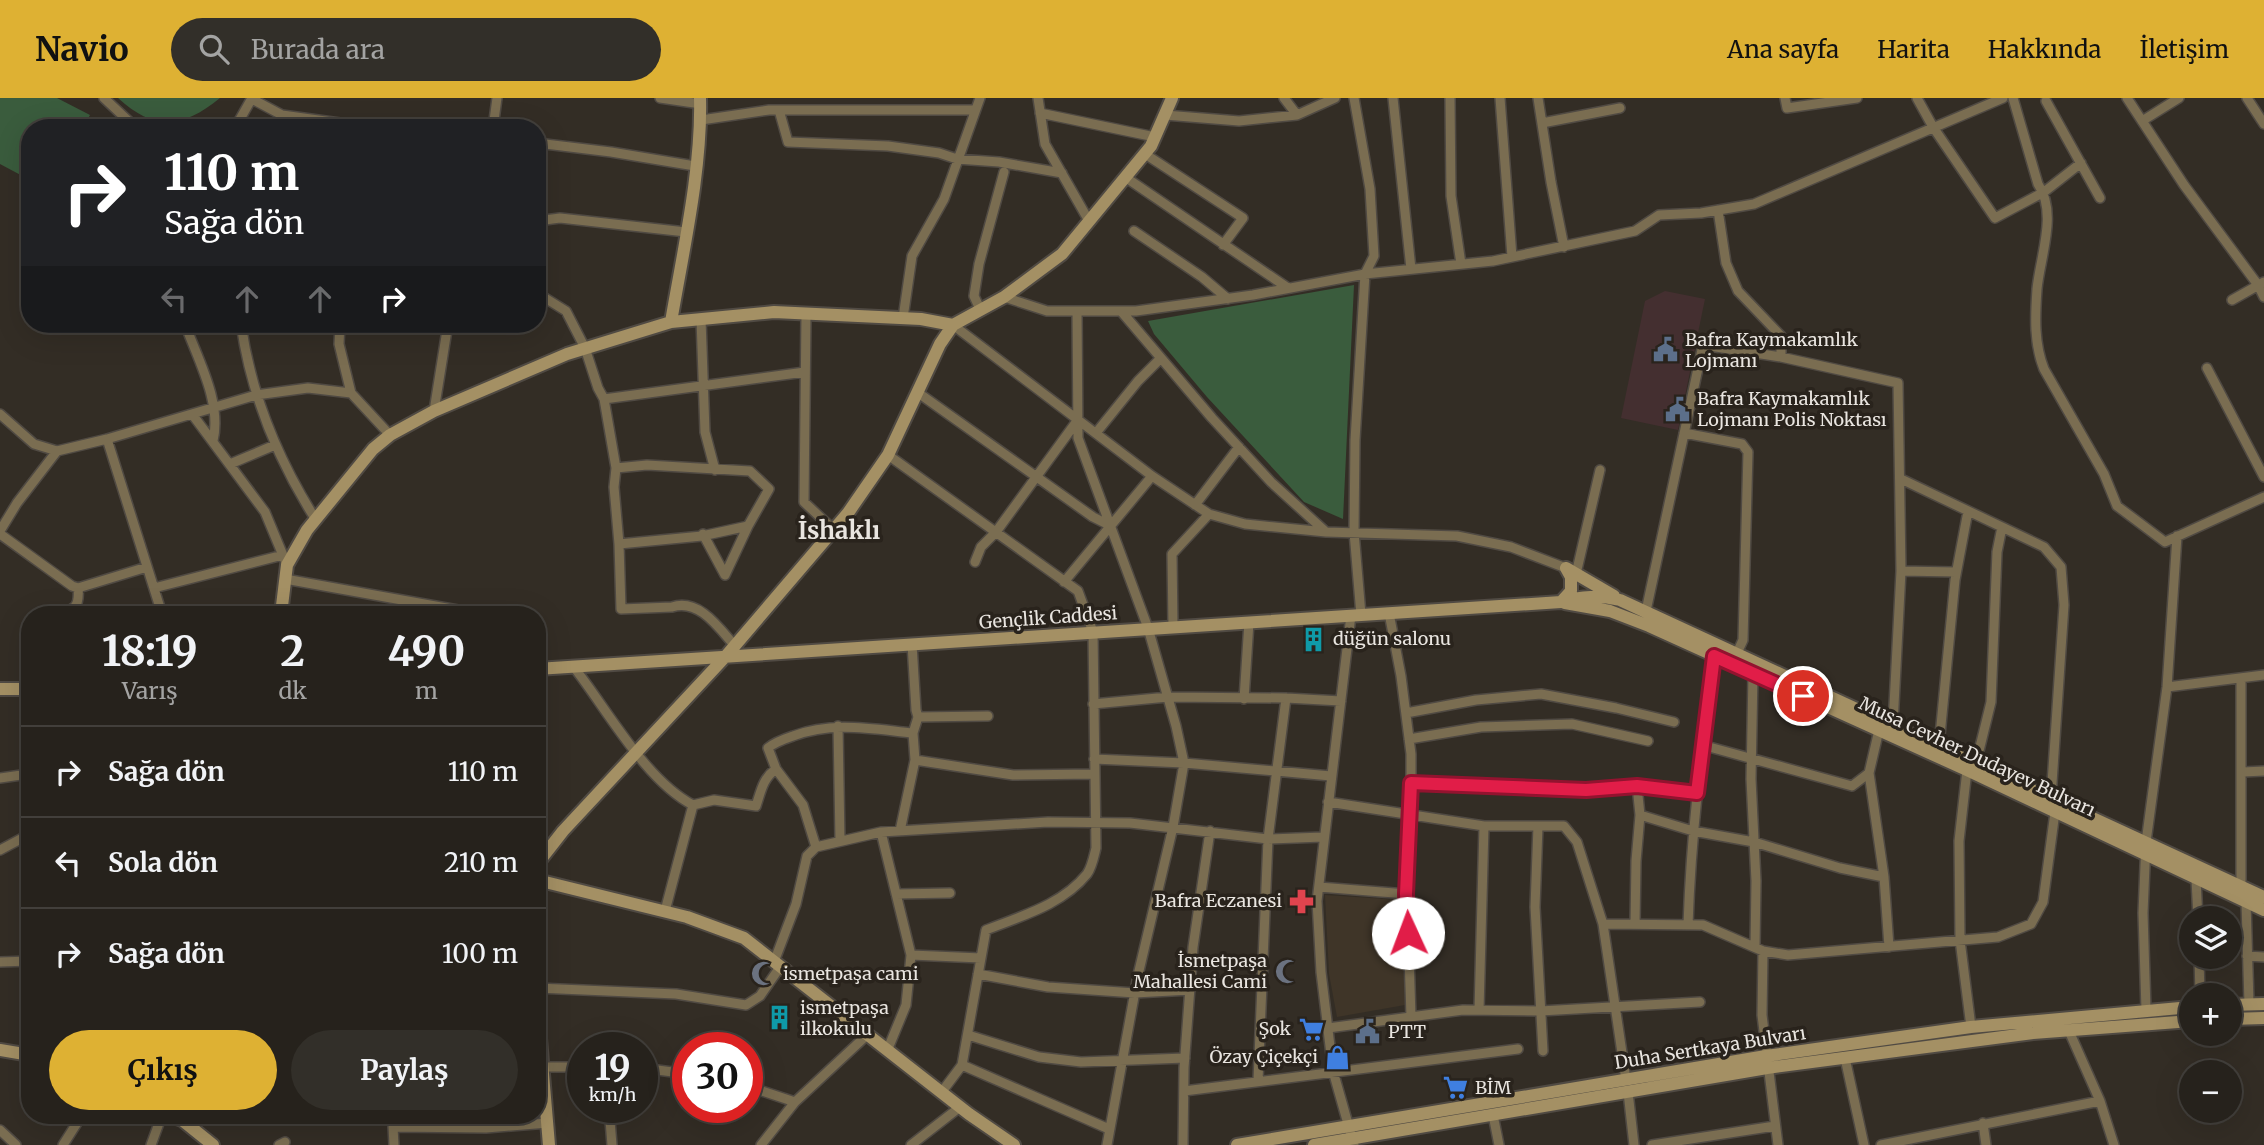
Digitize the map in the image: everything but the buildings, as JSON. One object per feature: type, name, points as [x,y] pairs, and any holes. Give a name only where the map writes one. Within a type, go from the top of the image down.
[{"type":"main road","points":[[546,853],[563,831],[736,646],[835,531],[888,455],[940,344],[953,325],[1004,297],[1062,254],[1145,154],[1172,98]]},
{"type":"main road","points":[[671,322],[695,166],[701,101]]},
{"type":"main road","points":[[282,606],[285,560],[307,530],[373,449],[390,435],[434,411],[585,348],[671,322],[774,312],[903,318],[953,325]]},
{"type":"main road","points":[[1571,571],[1596,608]]},
{"type":"main road","points":[[1561,602],[1571,591],[1571,571]]},
{"type":"main road","name":"Musa Cevher Dudayev Bulvarı","points":[[1571,571],[1620,600],[1939,746],[2054,812],[2264,897]]},
{"type":"main road","name":"Musa Cevher Dudayev Bulvarı","points":[[1561,602],[1588,596],[1620,600]]},
{"type":"main road","name":"Musa Cevher Dudayev Bulvarı","points":[[1561,602],[1596,608],[1637,621],[1879,730],[2051,798],[2146,848],[2196,879],[2264,910]]},
{"type":"main road","name":"Gençlik Caddesi","points":[[546,668],[1561,602]]},
{"type":"main road","points":[[0,689],[21,690]]},
{"type":"main road","points":[[546,882],[687,917],[744,938],[960,1107],[1014,1145]]},
{"type":"main road","points":[[2242,1004],[2264,1004]]},
{"type":"main road","name":"Duha Sertkaya Bulvarı","points":[[1237,1145],[1347,1126],[1627,1086],[1970,1027],[2179,1008]]},
{"type":"main road","points":[[2147,1010],[2149,1024]]},
{"type":"main road","points":[[2242,1019],[2264,1018]]},
{"type":"main road","name":"Duha Sertkaya Bulvarı","points":[[1767,1062],[1844,1058],[2033,1033],[2179,1022]]},
{"type":"main road","points":[[0,1050],[21,1054]]},
{"type":"main road","name":"Duha Sertkaya Bulvarı","points":[[1314,1145],[1353,1142],[1627,1086]]},
{"type":"main road","points":[[546,1109],[550,1145]]},
{"type":"main road","points":[[187,1124],[213,1145]]},
{"type":"street","points":[[104,98],[126,119]]},
{"type":"street","points":[[240,119],[252,98],[282,115],[307,119]]},
{"type":"street","points":[[494,119],[497,98]]},
{"type":"street","points":[[660,98],[701,101]]},
{"type":"street","points":[[804,98],[804,110]]},
{"type":"street","points":[[907,109],[911,98]]},
{"type":"street","points":[[903,318],[912,256],[944,199],[980,98]]},
{"type":"street","points":[[1038,98],[1045,144],[1089,221]]},
{"type":"street","points":[[1284,98],[1297,115]]},
{"type":"street","points":[[1165,115],[1239,121],[1297,115],[1335,98]]},
{"type":"street","points":[[1353,1142],[1334,1071],[1328,1028],[1321,972],[1319,887],[1341,701],[1356,615],[1354,440],[1364,274],[1374,256],[1370,189],[1354,98]]},
{"type":"street","points":[[1394,98],[1411,269]]},
{"type":"street","points":[[1450,98],[1451,196],[1461,264]]},
{"type":"street","points":[[1500,98],[1512,257]]},
{"type":"street","points":[[1538,98],[1564,247]]},
{"type":"street","points":[[1785,98],[1787,108],[1856,98]]},
{"type":"street","points":[[1917,98],[1933,127],[1995,218],[2044,192],[2081,163]]},
{"type":"street","points":[[1004,297],[1047,311],[1121,311],[1228,299],[1364,274],[1461,264],[1564,247],[1635,231],[1659,215],[1702,213],[1754,204],[2003,98]]},
{"type":"street","points":[[2012,98],[2038,184],[2044,192],[2047,216],[2037,287],[2037,351],[2104,474],[2117,506],[2165,542],[2264,497]]},
{"type":"street","points":[[2127,98],[2185,185],[2261,284],[2264,297]]},
{"type":"street","points":[[2142,121],[2179,98]]},
{"type":"street","points":[[2246,98],[2264,124]]},
{"type":"street","points":[[2047,99],[2100,198]]},
{"type":"street","points":[[1542,123],[1620,108]]},
{"type":"street","points":[[779,110],[788,142],[888,146],[939,153],[957,159],[999,162],[1062,173]]},
{"type":"street","points":[[701,120],[779,110],[975,110]]},
{"type":"street","points":[[1040,113],[1155,137]]},
{"type":"street","points":[[280,119],[282,115]]},
{"type":"street","points":[[546,144],[695,166]]},
{"type":"street","points":[[1145,154],[1243,218],[1223,245]]},
{"type":"street","points":[[980,309],[974,296],[979,264],[1003,172]]},
{"type":"street","points":[[1125,177],[1289,288]]},
{"type":"street","points":[[1718,210],[1726,263],[1738,291],[1781,336],[1781,357]]},
{"type":"street","points":[[546,220],[560,218],[686,232]]},
{"type":"street","points":[[1134,231],[1202,276],[1228,299]]},
{"type":"street","points":[[2232,300],[2261,284]]},
{"type":"street","points":[[546,299],[566,312],[585,348],[604,399],[616,468],[614,487],[621,609],[672,607],[680,604],[699,608],[736,646]]},
{"type":"street","points":[[1077,311],[1078,438],[1149,628],[1184,763],[1173,827],[1135,993],[1107,1145]]},
{"type":"street","points":[[1121,311],[1271,482],[1326,532]]},
{"type":"street","points":[[806,314],[804,502],[835,531]]},
{"type":"street","points":[[701,319],[705,432],[715,470]]},
{"type":"street","points":[[953,325],[1152,476],[1209,514],[1245,524],[1326,532],[1457,536],[1511,547],[1571,571],[1600,470]]},
{"type":"street","points":[[188,333],[215,407],[213,441]]},
{"type":"street","points":[[243,333],[256,395],[275,445],[294,486],[316,520]]},
{"type":"street","points":[[340,333],[339,344],[351,393],[390,435]]},
{"type":"street","points":[[434,411],[446,333]]},
{"type":"street","points":[[1646,611],[1703,345],[1781,357],[1898,383],[1902,479],[1901,571],[1893,724]]},
{"type":"street","points":[[1096,433],[1138,381],[1161,358]]},
{"type":"street","points":[[2207,368],[2264,477]]},
{"type":"street","points":[[604,399],[805,372]]},
{"type":"street","points":[[0,414],[34,444],[57,451],[256,395],[308,388],[351,393]]},
{"type":"street","points":[[917,393],[1093,517],[1111,526]]},
{"type":"street","points":[[154,588],[285,560],[265,512],[192,414]]},
{"type":"street","points":[[975,562],[981,547],[996,532],[1078,419]]},
{"type":"street","points":[[1684,433],[1742,444],[1748,452],[1744,639],[1737,653]]},
{"type":"street","points":[[107,439],[160,606]]},
{"type":"street","points":[[230,464],[275,445]]},
{"type":"street","points":[[1195,505],[1239,447]]},
{"type":"street","points":[[57,451],[17,503],[0,532],[78,588],[148,568]]},
{"type":"street","points":[[888,455],[1078,591],[1093,632],[1096,848],[1089,872],[1043,909],[986,930],[962,1065],[942,1093]]},
{"type":"street","points":[[616,468],[647,465],[750,471],[769,489],[725,575],[703,534]]},
{"type":"street","points":[[1064,582],[1152,476]]},
{"type":"street","points":[[1902,479],[2044,547],[2061,567],[2064,605],[2051,798]]},
{"type":"street","points":[[1939,746],[1956,572],[1968,510]]},
{"type":"street","points":[[1172,627],[1172,554],[1209,514]]},
{"type":"street","points":[[619,544],[748,526]]},
{"type":"street","points":[[1970,1027],[1960,940],[1959,841],[1972,767],[1990,702],[1997,552],[2002,527]]},
{"type":"street","points":[[2147,1010],[2143,913],[2146,848],[2167,687],[2177,536]]},
{"type":"street","points":[[1901,571],[1956,572]]},
{"type":"street","points":[[285,579],[435,606]]},
{"type":"street","points":[[76,606],[79,600],[78,588]]},
{"type":"street","points":[[1389,613],[1409,740],[1411,816],[1406,894],[1411,1017]]},
{"type":"street","points":[[1244,699],[1249,622]]},
{"type":"street","points":[[900,831],[915,760],[913,733],[918,717],[912,644]]},
{"type":"street","points":[[1688,925],[1693,831],[1714,656]]},
{"type":"street","points":[[573,666],[636,753],[683,800],[693,805],[714,800],[756,806],[764,781],[768,774],[776,769]]},
{"type":"street","points":[[1753,673],[1754,842],[1762,1015],[1778,1145]]},
{"type":"street","points":[[2167,687],[2264,675]]},
{"type":"street","points":[[2241,678],[2241,887]]},
{"type":"street","points":[[1406,713],[1476,700],[1541,694],[1674,722]]},
{"type":"street","points":[[1094,704],[1168,697],[1341,701]]},
{"type":"street","points":[[1258,1081],[1268,839],[1286,698]]},
{"type":"street","points":[[918,717],[988,716]]},
{"type":"street","points":[[1409,740],[1481,727],[1572,724],[1648,741]]},
{"type":"street","points":[[816,847],[803,805],[776,769],[768,748],[774,743],[807,731],[838,726],[913,733]]},
{"type":"street","points":[[838,726],[840,841]]},
{"type":"street","points":[[1879,730],[1869,773],[1884,877],[1889,947]]},
{"type":"street","points":[[1703,745],[1852,786],[1869,773]]},
{"type":"street","points":[[1094,759],[1184,763],[1331,776]]},
{"type":"street","points":[[915,760],[1013,775],[1094,774]]},
{"type":"street","points":[[2243,772],[2264,772]]},
{"type":"street","points":[[0,778],[21,775]]},
{"type":"street","points":[[1411,783],[1586,790],[1637,786],[1697,793]]},
{"type":"street","points":[[1635,924],[1640,816],[1637,786]]},
{"type":"street","points":[[1328,802],[1484,826],[1564,826],[1577,842],[1603,924],[1617,1007],[1634,1145]]},
{"type":"street","points":[[665,911],[693,805]]},
{"type":"street","points":[[1603,924],[1703,925],[1759,949],[1788,955],[1998,937],[2031,924],[2043,902],[2054,812]]},
{"type":"street","points":[[1640,816],[1693,831],[1754,842],[1840,868],[1884,877]]},
{"type":"street","points":[[546,988],[676,995],[746,1005],[760,996],[777,965],[796,904],[807,856],[816,847],[881,832],[1048,822],[1095,822],[1173,827],[1268,839],[1324,837]]},
{"type":"street","points":[[1479,1010],[1484,826]]},
{"type":"street","points":[[1538,826],[1535,908],[1543,1051]]},
{"type":"street","points":[[1183,1145],[1185,1058],[1193,947],[1210,831]]},
{"type":"street","points":[[881,832],[911,956],[906,1005],[887,1051]]},
{"type":"street","points":[[0,850],[21,839]]},
{"type":"street","points":[[2196,879],[2197,906]]},
{"type":"street","points":[[1319,887],[1406,894]]},
{"type":"street","points":[[896,894],[950,893]]},
{"type":"street","points":[[2245,902],[2249,1004]]},
{"type":"street","points":[[911,956],[981,958]]},
{"type":"street","points":[[2247,956],[2264,957]]},
{"type":"street","points":[[0,962],[21,961]]},
{"type":"street","points":[[978,974],[1048,987],[1135,993],[1190,990]]},
{"type":"street","points":[[1328,1028],[1463,1010],[1540,1011],[1700,1002]]},
{"type":"street","points":[[2069,1031],[2100,1101],[2114,1145]]},
{"type":"street","points":[[761,1145],[795,1102],[867,1035]]},
{"type":"street","points":[[968,1035],[1039,1057],[1081,1062],[1185,1058]]},
{"type":"street","points":[[1184,1091],[1518,1049]]},
{"type":"street","points":[[1844,1058],[1864,1145]]},
{"type":"street","points":[[962,1065],[1109,1129]]},
{"type":"street","points":[[546,1067],[567,1066]]},
{"type":"street","points":[[763,1091],[795,1102]]},
{"type":"street","points":[[1881,1145],[2100,1101]]},
{"type":"street","points":[[911,1145],[960,1107]]},
{"type":"street","points":[[1493,1115],[1500,1145]]},
{"type":"street","points":[[610,1123],[612,1145]]},
{"type":"street","points":[[1983,1123],[1986,1145]]},
{"type":"street","points":[[64,1145],[77,1124]]},
{"type":"street","points":[[151,1145],[159,1124]]},
{"type":"street","points":[[394,1145],[393,1127],[486,1128],[536,1124]]},
{"type":"street","points":[[1652,1145],[1775,1126]]},
{"type":"street","points":[[0,1130],[16,1145]]},
{"type":"shaded area","name":"Bafra Kaymakamlık Lojmanı","points":[[1665,291],[1705,299],[1678,430],[1621,418],[1645,301]]},
{"type":"shaded area","points":[[1325,895],[1401,900],[1405,1005],[1337,1017],[1329,974]]},
{"type":"green space","points":[[0,98],[57,98],[90,115],[88,119],[21,119],[21,175],[0,164]]},
{"type":"green space","points":[[118,98],[220,98],[207,108],[184,119],[150,119],[131,109]]},
{"type":"green space","points":[[1354,285],[1343,519],[1304,502],[1207,397],[1154,334],[1148,321]]},
{"type":"green space","points":[[2140,1019],[1775,1062],[2031,1025]]},
{"type":"place","name":"Bafra Kaymakamlık Lojmanı","points":[[1665,350]]},
{"type":"place","name":"Bafra Kaymakamlık Lojmanı Polis Noktası","points":[[1677,409]]},
{"type":"place","name":"düğün salonu","points":[[1313,639]]},
{"type":"place","name":"Bafra Eczanesi","points":[[1302,901]]},
{"type":"place","name":"İsmetpaşa Mahallesi Cami","points":[[1287,971]]},
{"type":"place","name":"ismetpaşa cami","points":[[763,974]]},
{"type":"place","name":"ismetpaşa ilkokulu","points":[[780,1018]]},
{"type":"place","name":"Şok","points":[[1311,1029]]},
{"type":"place","name":"PTT","points":[[1368,1032]]},
{"type":"place","name":"Özay Çiçekçi","points":[[1338,1057]]},
{"type":"place","name":"BİM","points":[[1455,1088]]},
{"type":"district","name":"İshaklı","points":[[839,531]]},
{"type":"route","points":[[1408,933],[1406,894],[1411,783],[1586,790],[1637,786],[1697,793],[1714,656],[1803,696]]}]
